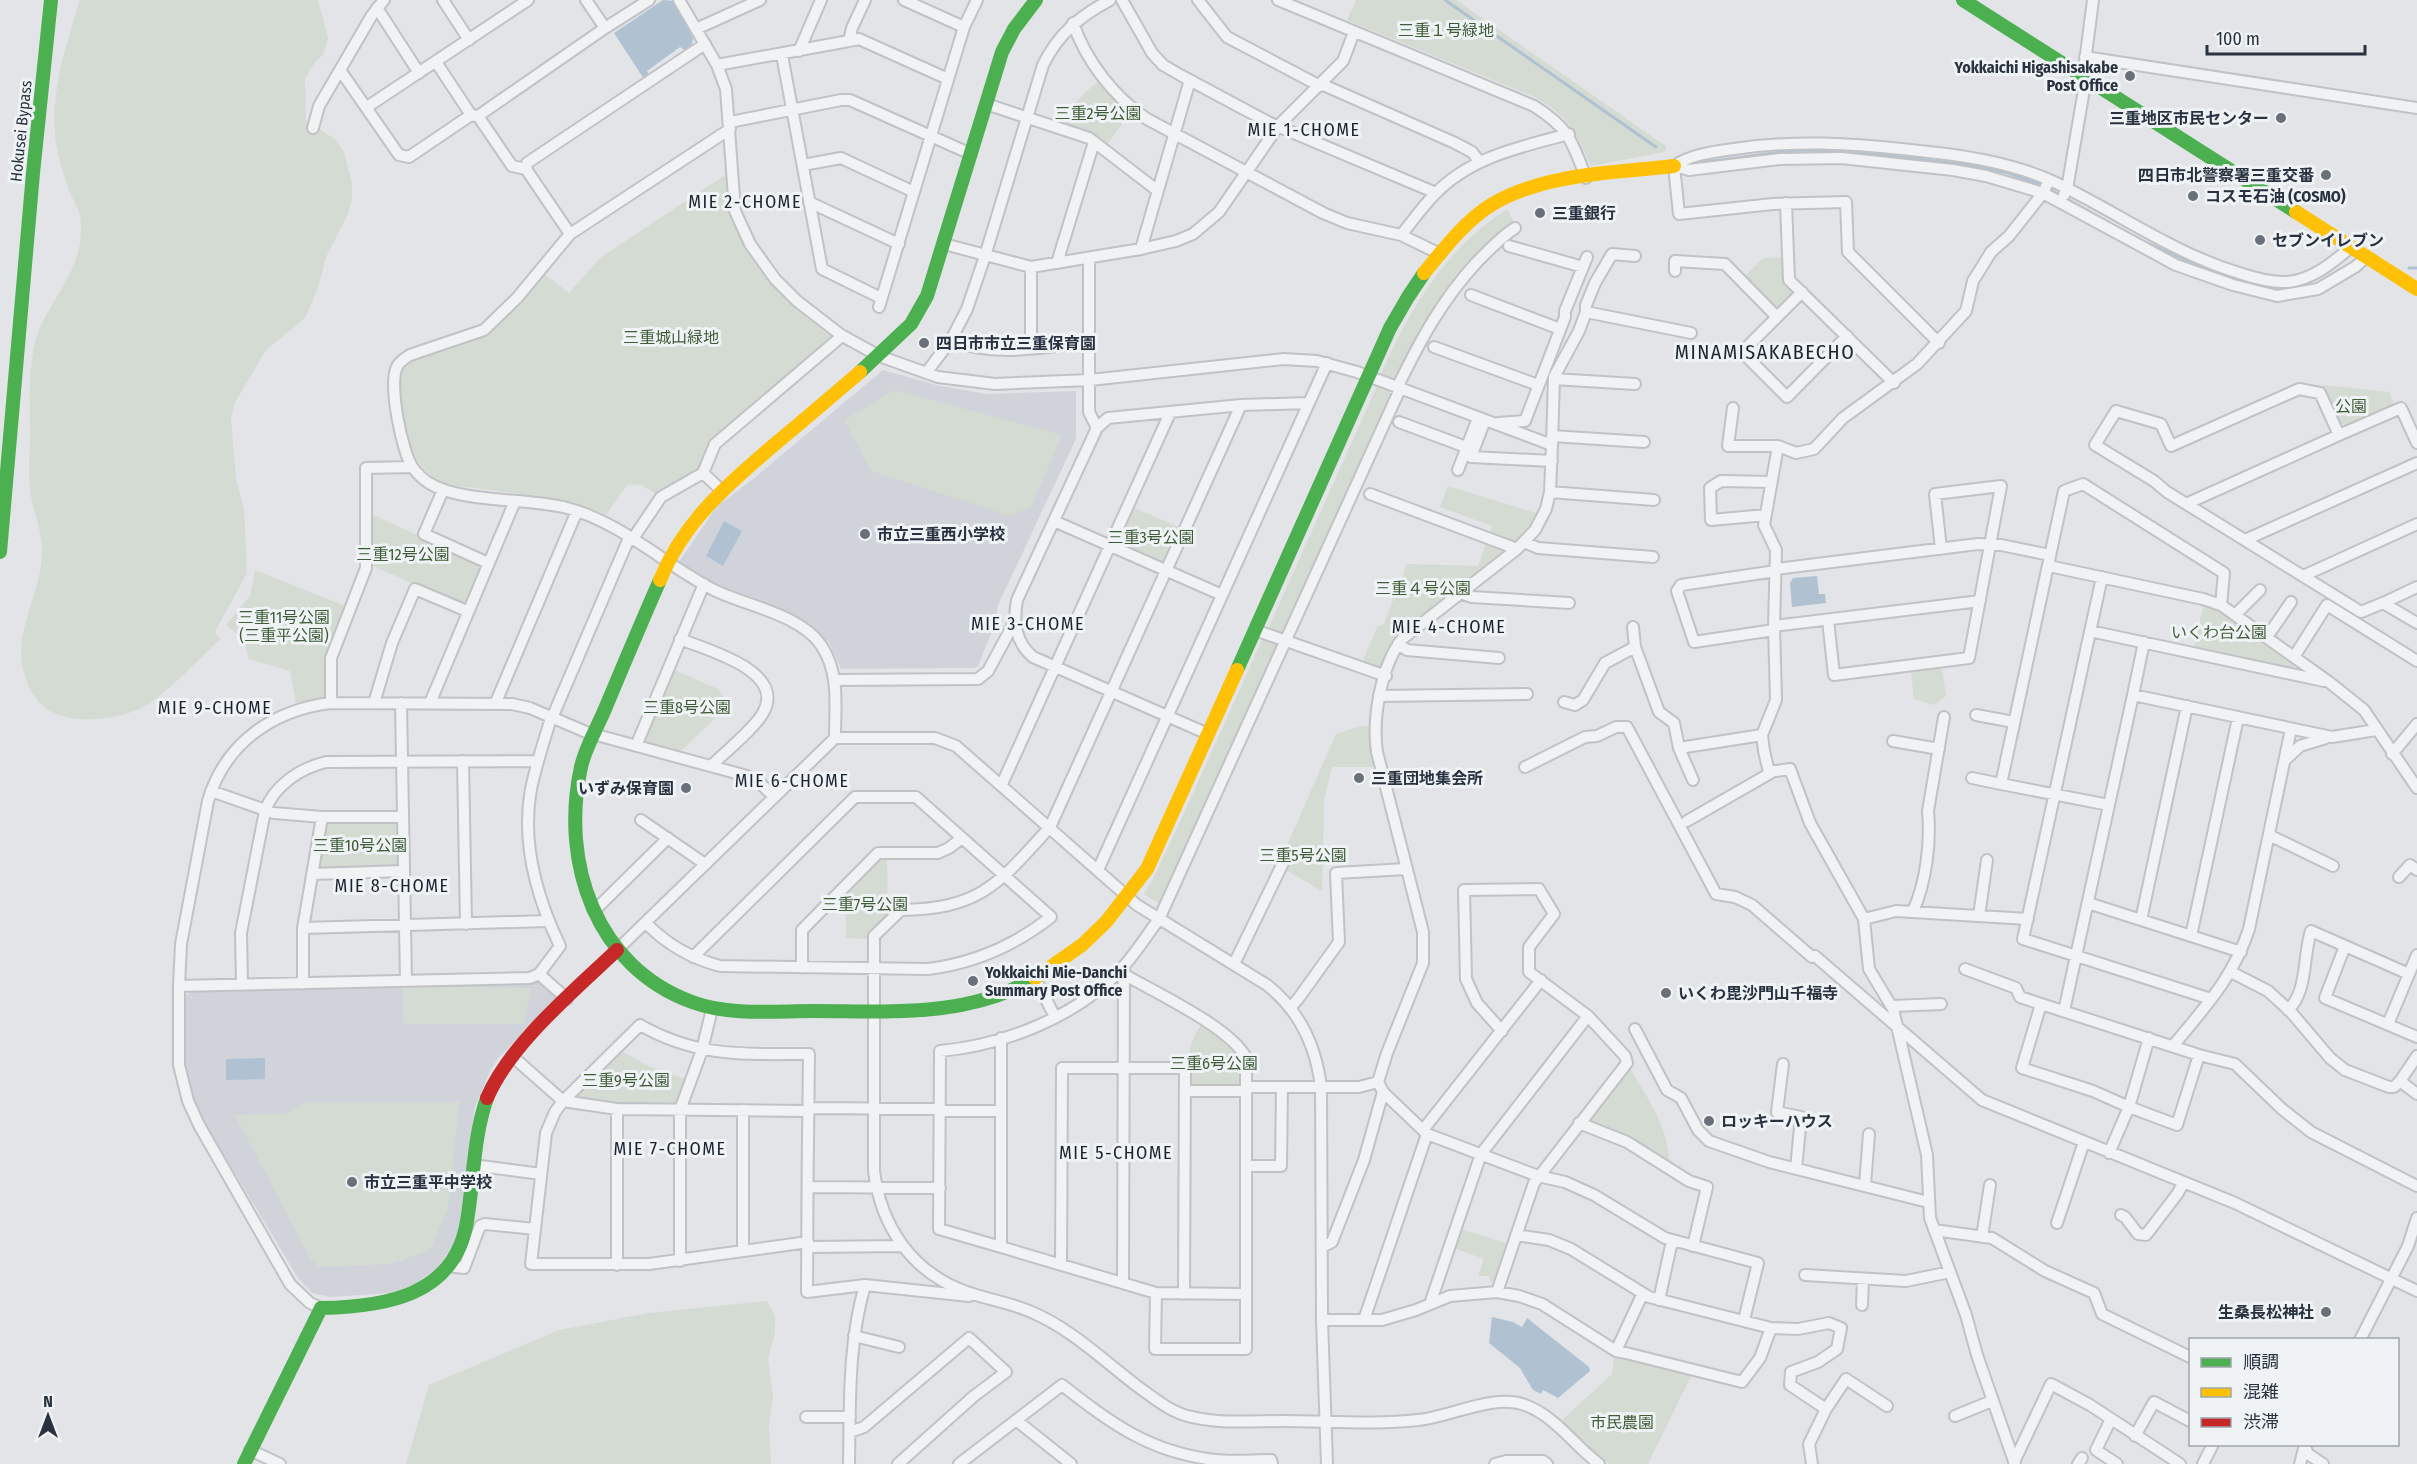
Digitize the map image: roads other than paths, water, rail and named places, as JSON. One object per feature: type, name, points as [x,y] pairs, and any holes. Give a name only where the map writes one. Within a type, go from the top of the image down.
[{"type":"main road","name":"Hokusei Bypass","points":[[0,552],[34,161],[51,0]]},
{"type":"main road","points":[[1963,0],[2417,289]]},
{"type":"main road","points":[[1032,1],[1007,41],[932,285],[919,313],[901,335],[879,356],[721,490],[688,528],[667,562],[593,734],[575,789],[574,838],[581,876],[598,923],[617,950],[634,969],[661,989],[688,1002],[712,1009],[737,1011],[933,1010],[999,994],[1035,978],[1068,958],[1086,943],[1129,898],[1147,869],[1368,377],[1397,314],[1414,287],[1440,254],[1471,222],[1502,199],[1539,186],[1674,166]]},
{"type":"main road","points":[[244,1464],[321,1308],[342,1308],[410,1297],[429,1286],[448,1266],[461,1245],[466,1229],[482,1108],[497,1076],[512,1056],[617,950]]},
{"type":"street","points":[[443,0],[469,40]]},
{"type":"street","points":[[367,107],[469,40],[512,5],[528,0]]},
{"type":"street","points":[[586,0],[604,28]]},
{"type":"street","points":[[340,70],[399,155],[409,157],[650,0]]},
{"type":"street","points":[[679,0],[717,65],[726,89],[735,211],[745,235],[786,291],[842,336],[879,356],[926,373],[985,384],[1090,380],[1284,359],[1327,363],[1485,421],[1552,441],[1644,442]]},
{"type":"street","points":[[696,29],[760,0]]},
{"type":"street","points":[[799,51],[821,0]]},
{"type":"street","points":[[849,40],[852,28],[866,0]]},
{"type":"street","points":[[904,0],[964,27]]},
{"type":"street","points":[[782,55],[822,269],[880,302],[964,27],[977,0]]},
{"type":"street","points":[[926,373],[951,340],[963,317],[985,256],[1043,65],[1058,40],[1073,23],[1110,0]]},
{"type":"street","points":[[1122,0],[1152,53],[1163,65],[1279,125],[1436,193]]},
{"type":"street","points":[[1198,0],[1227,37],[1321,85],[1455,143],[1472,152],[1480,162]]},
{"type":"street","points":[[1278,0],[1534,106],[1557,122],[1569,135],[1586,178]]},
{"type":"street","points":[[2061,202],[2067,189],[2086,77],[2085,57],[2093,0]]},
{"type":"street","points":[[313,128],[319,106],[380,4],[419,73]]},
{"type":"street","points":[[1073,23],[1099,72],[1135,111],[1174,135],[1334,218],[1361,227],[1401,235],[1440,254]]},
{"type":"street","points":[[944,244],[1031,267],[1141,249],[1176,241],[1200,229],[1219,212],[1279,125],[1343,62],[1354,32]]},
{"type":"street","points":[[717,65],[778,52],[782,55],[859,39],[948,79]]},
{"type":"street","points":[[570,234],[526,169],[527,163],[705,44]]},
{"type":"street","points":[[2085,57],[2417,108]]},
{"type":"street","points":[[436,62],[512,166],[526,169]]},
{"type":"street","points":[[1141,249],[1190,80]]},
{"type":"street","points":[[835,738],[835,680],[825,651],[811,633],[796,624],[713,590],[602,521],[577,511],[560,506],[443,490],[428,483],[412,467],[403,444],[397,413],[394,374],[397,366],[410,355],[484,330],[517,298],[570,234],[730,125],[792,110],[850,100],[971,154]]},
{"type":"street","points":[[986,104],[1075,132],[1094,142],[1158,191]]},
{"type":"street","points":[[1401,235],[1436,193],[1480,162],[1507,150],[1569,135]]},
{"type":"street","points":[[1057,263],[1094,142]]},
{"type":"street","points":[[1674,166],[1687,157],[1745,147],[1794,143],[1834,143],[1969,157],[2012,166],[2049,180],[2165,243],[2229,270],[2261,280],[2287,282],[2306,278],[2336,260],[2350,248]]},
{"type":"street","points":[[803,165],[842,158],[914,192]]},
{"type":"street","points":[[1674,166],[1689,170],[1780,159],[1841,158],[1953,170],[2012,182],[2061,202],[2158,257],[2233,285],[2277,296],[2318,289],[2355,267],[2365,258]]},
{"type":"street","points":[[1674,166],[1679,214],[1786,204],[1846,202],[1848,252],[1938,343]]},
{"type":"street","points":[[1733,408],[1728,446],[1778,446],[1796,453],[1814,449],[1843,418],[1894,383],[1938,343],[1966,311],[1973,281],[1991,252],[2009,236],[2043,193],[2049,180]]},
{"type":"street","points":[[809,202],[899,244]]},
{"type":"street","points":[[1786,204],[1789,280],[1894,383]]},
{"type":"street","points":[[1246,1294],[1156,1293],[939,1229],[940,1051],[962,1049],[1001,1038],[1055,1017],[1124,971],[1159,919],[1426,329],[1446,300],[1485,254],[1515,228]]},
{"type":"street","points":[[2158,257],[2165,243]]},
{"type":"street","points":[[1485,421],[1525,421],[1585,262],[1509,246]]},
{"type":"street","points":[[1322,1247],[1332,1242],[1364,1160],[1387,1053],[1424,958],[1423,932],[1377,752],[1375,724],[1379,696],[1398,644],[1520,546],[1540,522],[1550,492],[1554,379],[1579,332],[1595,283],[1612,254],[1635,256]]},
{"type":"street","points":[[1089,258],[1089,412],[1097,428]]},
{"type":"street","points":[[1675,271],[1675,261],[1725,264],[1777,317]]},
{"type":"street","points":[[1031,267],[1031,348]]},
{"type":"street","points":[[2398,276],[2417,275]]},
{"type":"street","points":[[1802,292],[1742,352],[1787,397],[1847,336]]},
{"type":"street","points":[[1471,295],[1560,329]]},
{"type":"street","points":[[1586,312],[1691,333]]},
{"type":"street","points":[[179,986],[530,978],[539,974],[560,946],[548,921],[533,870],[529,804],[538,760],[552,718],[630,539],[666,492],[703,473],[715,444],[842,336]]},
{"type":"street","points":[[951,340],[973,347],[1031,348],[1090,342]]},
{"type":"street","points":[[1434,347],[1538,385]]},
{"type":"street","points":[[1098,870],[1327,363]]},
{"type":"street","points":[[1554,379],[1635,384]]},
{"type":"street","points":[[2339,435],[2320,393],[2314,390],[2299,389],[2170,446],[2161,424],[2116,411],[2095,445],[2361,612],[2417,587]]},
{"type":"street","points":[[1208,734],[1037,659],[1026,651],[1016,635],[1017,600],[1097,428],[1108,418],[1241,405],[1309,403]]},
{"type":"street","points":[[1241,405],[1050,827],[1006,876],[982,893],[961,902],[928,909],[901,910],[874,936],[874,1171],[876,1188],[888,1222],[902,1246],[939,1279],[987,1298],[1029,1310],[1049,1320],[1179,1414],[1216,1420],[1416,1420],[1491,1403],[1518,1403],[1534,1409],[1552,1421],[1599,1464]]},
{"type":"street","points":[[2186,504],[2401,408],[2417,443]]},
{"type":"street","points":[[1002,784],[1170,413]]},
{"type":"street","points":[[1458,470],[1466,447],[1485,421]]},
{"type":"street","points":[[1485,421],[1471,457],[1552,460]]},
{"type":"street","points":[[1399,422],[1466,447]]},
{"type":"street","points":[[1778,446],[1764,525],[1776,550],[1774,628],[1776,700],[1762,735],[1766,760],[1769,772],[1790,770],[1810,823],[1864,919],[1869,969],[1892,1006],[1899,1029],[1927,1155],[1928,1202],[1934,1230],[2014,1463]]},
{"type":"street","points":[[2245,540],[2417,463]]},
{"type":"street","points":[[331,704],[331,658],[366,568],[366,468],[412,467]]},
{"type":"street","points":[[703,473],[721,490]]},
{"type":"street","points":[[1766,515],[1711,520],[1710,488],[1721,481],[1771,482]]},
{"type":"street","points":[[2001,784],[2064,490],[2084,484],[2224,573],[2221,605]]},
{"type":"street","points":[[1828,620],[1834,675],[1969,658],[2001,486],[1935,494],[1941,549]]},
{"type":"street","points":[[443,490],[424,534],[488,563]]},
{"type":"street","points":[[1550,492],[1654,500]]},
{"type":"street","points":[[1370,494],[1520,546],[1653,557]]},
{"type":"street","points":[[430,703],[514,501]]},
{"type":"street","points":[[496,702],[577,511]]},
{"type":"street","points":[[1054,521],[1222,595]]},
{"type":"street","points":[[2303,576],[2417,524]]},
{"type":"street","points":[[1980,602],[1828,620],[1694,642],[1677,591],[1681,585],[1776,570],[1941,549],[1991,545],[2102,578],[2203,599],[2221,605],[2236,614],[2364,710],[2417,788]]},
{"type":"street","points":[[2102,578],[2023,939],[2211,999]]},
{"type":"street","points":[[636,746],[704,584]]},
{"type":"street","points":[[374,703],[392,644],[415,589],[467,612]]},
{"type":"street","points":[[2236,614],[2260,590]]},
{"type":"street","points":[[1460,593],[1472,597],[1569,603]]},
{"type":"street","points":[[2267,638],[2291,602]]},
{"type":"street","points":[[2383,603],[2417,623]]},
{"type":"street","points":[[2294,657],[2327,605],[2417,661]]},
{"type":"street","points":[[835,680],[978,679],[988,671],[1015,621]]},
{"type":"street","points":[[1633,627],[1635,647],[1659,712],[1674,723],[1679,748],[1693,780]]},
{"type":"street","points":[[1255,630],[1386,676]]},
{"type":"street","points":[[2090,631],[2329,682]]},
{"type":"street","points":[[680,639],[746,668],[758,675],[767,689],[762,716],[711,766]]},
{"type":"street","points":[[2064,1011],[2144,642]]},
{"type":"street","points":[[1398,644],[1407,650],[1499,658]]},
{"type":"street","points":[[1564,702],[1575,705],[1583,700],[1605,663],[1635,647]]},
{"type":"street","points":[[1379,696],[1527,694]]},
{"type":"street","points":[[2133,695],[2332,737]]},
{"type":"street","points":[[321,1308],[310,1303],[290,1284],[199,1125],[183,1084],[178,1052],[182,944],[211,791],[214,780],[230,756],[259,730],[290,712],[306,706],[496,702],[521,706],[593,734],[750,777],[758,781],[773,796]]},
{"type":"street","points":[[401,703],[406,981]]},
{"type":"street","points":[[2141,920],[2187,706]]},
{"type":"street","points":[[1976,715],[2014,722]]},
{"type":"street","points":[[1913,911],[1921,887],[1927,853],[1928,811],[1944,717]]},
{"type":"street","points":[[2191,936],[2238,718]]},
{"type":"street","points":[[2392,754],[2417,724]]},
{"type":"street","points":[[1525,767],[1585,737],[1597,736],[1616,727],[1629,728],[1716,894],[1735,897],[1752,905],[1812,957],[1815,956],[1865,998],[1982,1100],[2226,1199],[2417,1291]]},
{"type":"street","points":[[2173,1046],[2231,972],[2241,952],[2249,928],[2291,729]]},
{"type":"street","points":[[2285,760],[2305,744],[2376,730]]},
{"type":"street","points":[[1679,748],[1762,735]]},
{"type":"street","points":[[617,950],[835,738],[941,739],[956,746],[1002,784],[1129,898],[1267,985],[1290,1008],[1301,1024],[1313,1049],[1321,1087],[1322,1320],[1327,1464]]},
{"type":"street","points":[[1893,741],[1938,749]]},
{"type":"street","points":[[242,985],[241,933],[267,803],[280,787],[307,768],[326,762],[538,760]]},
{"type":"street","points":[[463,761],[466,924]]},
{"type":"street","points":[[1687,821],[1774,771]]},
{"type":"street","points":[[1972,778],[2109,805]]},
{"type":"street","points":[[211,791],[265,811],[322,817],[403,817]]},
{"type":"street","points":[[646,923],[660,938],[693,957],[729,967],[928,969],[969,961],[1012,944],[1051,917],[916,797],[855,797],[693,957]]},
{"type":"street","points":[[303,984],[303,927],[322,817]]},
{"type":"street","points":[[641,820],[705,864]]},
{"type":"street","points":[[2269,835],[2332,866]]},
{"type":"street","points":[[594,911],[668,838]]},
{"type":"street","points":[[802,968],[802,930],[878,853],[938,853],[962,838]]},
{"type":"street","points":[[1979,916],[1987,860]]},
{"type":"street","points":[[1234,964],[1283,863]]},
{"type":"street","points":[[2399,877],[2410,865],[2417,870]]},
{"type":"street","points":[[1290,1008],[1339,942],[1336,873],[1406,869]]},
{"type":"street","points":[[312,874],[404,871]]},
{"type":"street","points":[[1497,1292],[1538,1176],[1627,1063],[1625,1056],[1588,1016],[1530,972],[1530,947],[1554,914],[1539,889],[1464,890],[1466,979],[1478,1003],[1502,1031]]},
{"type":"street","points":[[2088,903],[2241,952]]},
{"type":"street","points":[[1864,919],[1896,911],[1913,911],[2028,919]]},
{"type":"street","points":[[303,927],[548,921]]},
{"type":"street","points":[[2288,1010],[2296,1000],[2308,959],[2308,940],[2311,931],[2409,974]]},
{"type":"street","points":[[2344,946],[2325,998],[2417,1037]]},
{"type":"street","points":[[2388,1024],[2417,955]]},
{"type":"street","points":[[1965,969],[2016,988],[2020,997],[2199,1055],[2235,1064],[2282,1109],[2311,1132],[2417,1186]]},
{"type":"street","points":[[1123,1282],[1124,971]]},
{"type":"street","points":[[1124,971],[1232,1040],[1245,1056],[1246,1348],[1155,1348],[1156,1293]]},
{"type":"street","points":[[2231,972],[2268,991],[2288,1010],[2311,1038],[2345,1070],[2394,1087],[2417,1056]]},
{"type":"street","points":[[539,974],[567,999]]},
{"type":"street","points":[[1035,978],[1055,1017]]},
{"type":"street","points":[[1364,1320],[1425,1132],[1541,980]]},
{"type":"street","points":[[1892,1006],[1941,1004]]},
{"type":"street","points":[[2041,1004],[2022,1068],[2093,1091],[2177,1125],[2199,1055]]},
{"type":"street","points":[[680,1261],[680,1110],[702,1050],[712,1009]]},
{"type":"street","points":[[1430,1304],[1480,1154],[1588,1016]]},
{"type":"street","points":[[902,1246],[808,1245],[743,1251],[680,1261],[617,1265],[531,1264],[546,1133],[555,1112],[563,1101],[640,1025],[660,1036],[702,1050],[729,1054],[809,1054],[808,1245],[807,1292],[865,1285],[987,1298]]},
{"type":"street","points":[[1635,1029],[1667,1090],[1681,1098],[1703,1137],[1742,1153],[1796,1169],[1928,1202]]},
{"type":"street","points":[[1001,1038],[1001,1247]]},
{"type":"street","points":[[2109,1153],[2128,1107],[2149,1038]]},
{"type":"street","points":[[512,1056],[563,1101],[617,1109],[874,1108],[1001,1111]]},
{"type":"street","points":[[1783,1064],[1777,1112],[1801,1117],[1796,1169]]},
{"type":"street","points":[[1061,1265],[1062,1068],[1185,1068],[1184,1294]]},
{"type":"street","points":[[2400,1081],[2417,1094]]},
{"type":"street","points":[[1185,1091],[1282,1087],[1381,1087],[1425,1132],[1538,1176],[1565,1182],[1602,1199],[1672,1241],[1758,1263],[1744,1320]]},
{"type":"street","points":[[1246,1166],[1281,1166],[1282,1087]]},
{"type":"street","points":[[617,1109],[617,1265]]},
{"type":"street","points":[[743,1110],[743,1251]]},
{"type":"street","points":[[1579,1123],[1627,1142],[1689,1181],[1707,1187],[1693,1246]]},
{"type":"street","points":[[1865,1185],[1869,1134]]},
{"type":"street","points":[[2057,1223],[2084,1142]]},
{"type":"street","points":[[473,1165],[541,1174]]},
{"type":"street","points":[[2121,1215],[2138,1234],[2146,1235],[2183,1183]]},
{"type":"street","points":[[1982,1237],[1990,1185]]},
{"type":"street","points":[[808,1187],[940,1188]]},
{"type":"street","points":[[2361,1338],[2409,1243],[2417,1218]]},
{"type":"street","points":[[448,1266],[464,1268],[480,1226],[485,1224],[535,1229]]},
{"type":"street","points":[[1934,1230],[1992,1238],[2045,1271],[2094,1293],[2102,1314],[2189,1357]]},
{"type":"street","points":[[1516,1235],[1549,1240],[1571,1249],[1642,1295],[1659,1300],[1772,1328],[1798,1329],[1829,1323],[1841,1328],[1837,1349],[1818,1362],[1791,1372],[1790,1385],[1826,1409]]},
{"type":"street","points":[[1659,1300],[1672,1241]]},
{"type":"street","points":[[1805,1275],[1906,1281],[1950,1272]]},
{"type":"street","points":[[1862,1305],[1863,1279]]},
{"type":"street","points":[[849,1464],[854,1336],[865,1285]]},
{"type":"street","points":[[1322,1320],[1382,1320],[1450,1296],[1497,1292],[1524,1297],[1549,1307],[1616,1351],[1742,1382],[1760,1358],[1772,1328]]},
{"type":"street","points":[[1616,1351],[1642,1295]]},
{"type":"street","points":[[854,1336],[898,1347]]},
{"type":"street","points":[[850,1432],[864,1427],[969,1338],[1006,1372],[974,1396],[898,1464]]},
{"type":"street","points":[[1812,1464],[1809,1444],[1826,1409],[1846,1379],[1887,1406]]},
{"type":"street","points":[[2014,1463],[2051,1384],[2111,1419],[2175,1463]]},
{"type":"street","points":[[959,1464],[973,1460],[1016,1420],[1062,1385],[1105,1419],[1148,1443],[1174,1452],[1207,1459],[1271,1460],[1272,1464]]},
{"type":"street","points":[[1954,1416],[1992,1401]]},
{"type":"street","points":[[2135,1436],[2154,1402],[2189,1420]]},
{"type":"street","points":[[806,1417],[850,1417]]},
{"type":"street","points":[[2111,1419],[2096,1450],[2117,1464]]},
{"type":"street","points":[[1016,1420],[1071,1464]]},
{"type":"street","points":[[2204,1464],[2212,1446]]},
{"type":"street","points":[[2300,1464],[2305,1446]]},
{"type":"street","points":[[2305,1446],[2308,1454],[2323,1464]]},
{"type":"street","points":[[250,1450],[280,1464]]},
{"type":"street","points":[[1495,1464],[1506,1461],[1543,1461],[1547,1464]]},
{"type":"water","points":[[663,0],[673,1],[693,38],[691,48],[686,51],[680,47],[647,71],[649,76],[644,79],[614,33]]},
{"type":"water","points":[[724,521],[742,531],[723,566],[706,556]]},
{"type":"water","points":[[1817,576],[1819,594],[1825,594],[1826,603],[1792,607],[1790,583],[1793,578]]},
{"type":"water","points":[[265,1058],[265,1079],[226,1080],[226,1059]]},
{"type":"water","points":[[1492,1317],[1513,1322],[1522,1327],[1527,1318],[1589,1367],[1590,1371],[1558,1398],[1543,1390],[1541,1394],[1533,1390],[1520,1368],[1489,1343]]},
{"type":"waterway","points":[[1445,0],[1656,147]]},
{"type":"waterway","points":[[1690,164],[1798,150],[1849,151],[1976,166],[2008,173],[2044,186],[2104,220]]},
{"type":"waterway","points":[[2136,238],[2210,268]]},
{"type":"waterway","points":[[2409,268],[2417,268]]},
{"type":"waterway","points":[[2283,287],[2292,288]]},
{"type":"place","name":"Yokkaichi Higashisakabe Post Office","points":[[2130,76]]},
{"type":"place","name":"三重地区市民センター","points":[[2281,118]]},
{"type":"place","name":"四日市北警察署三重交番","points":[[2326,175]]},
{"type":"place","name":"コスモ石油 (COSMO)","points":[[2193,196]]},
{"type":"place","name":"三重銀行","points":[[1540,213]]},
{"type":"place","name":"セブンイレブン","points":[[2260,240]]},
{"type":"place","name":"四日市市立三重保育園","points":[[924,343]]},
{"type":"place","name":"市立三重西小学校","points":[[865,534]]},
{"type":"place","name":"三重団地集会所","points":[[1359,778]]},
{"type":"place","name":"いずみ保育園","points":[[686,788]]},
{"type":"place","name":"Yokkaichi Mie-Danchi Summary Post Office","points":[[973,981]]},
{"type":"place","name":"いくわ毘沙門山千福寺","points":[[1666,993]]},
{"type":"place","name":"ロッキーハウス","points":[[1709,1121]]},
{"type":"place","name":"市立三重平中学校","points":[[352,1182]]},
{"type":"place","name":"生桑長松神社","points":[[2326,1312]]},
{"type":"district","name":"MIE 1-CHOME","points":[[1304,130]]},
{"type":"district","name":"MIE 2-CHOME","points":[[745,202]]},
{"type":"district","name":"MINAMISAKABECHO","points":[[1765,352]]},
{"type":"district","name":"MIE 3-CHOME","points":[[1028,624]]},
{"type":"district","name":"MIE 4-CHOME","points":[[1449,627]]},
{"type":"district","name":"MIE 9-CHOME","points":[[215,708]]},
{"type":"district","name":"MIE 6-CHOME","points":[[792,781]]},
{"type":"district","name":"MIE 8-CHOME","points":[[392,886]]},
{"type":"district","name":"MIE 7-CHOME","points":[[670,1149]]},
{"type":"district","name":"MIE 5-CHOME","points":[[1116,1153]]},
{"type":"park label","name":"三重１号緑地","points":[[1446,30]]},
{"type":"park label","name":"三重2号公園","points":[[1098,113]]},
{"type":"park label","name":"三重城山緑地","points":[[671,337]]},
{"type":"park label","name":"公園","points":[[2351,406]]},
{"type":"park label","name":"三重3号公園","points":[[1151,537]]},
{"type":"park label","name":"三重12号公園","points":[[403,554]]},
{"type":"park label","name":"三重４号公園","points":[[1423,588]]},
{"type":"park label","name":"三重11号公園 (三重平公園)","points":[[284,626]]},
{"type":"park label","name":"いくわ台公園","points":[[2219,632]]},
{"type":"park label","name":"三重8号公園","points":[[687,707]]},
{"type":"park label","name":"三重10号公園","points":[[360,845]]},
{"type":"park label","name":"三重5号公園","points":[[1303,855]]},
{"type":"park label","name":"三重7号公園","points":[[865,904]]},
{"type":"park label","name":"三重6号公園","points":[[1214,1063]]},
{"type":"park label","name":"三重9号公園","points":[[626,1080]]},
{"type":"park label","name":"市民農園","points":[[1622,1422]]}]
